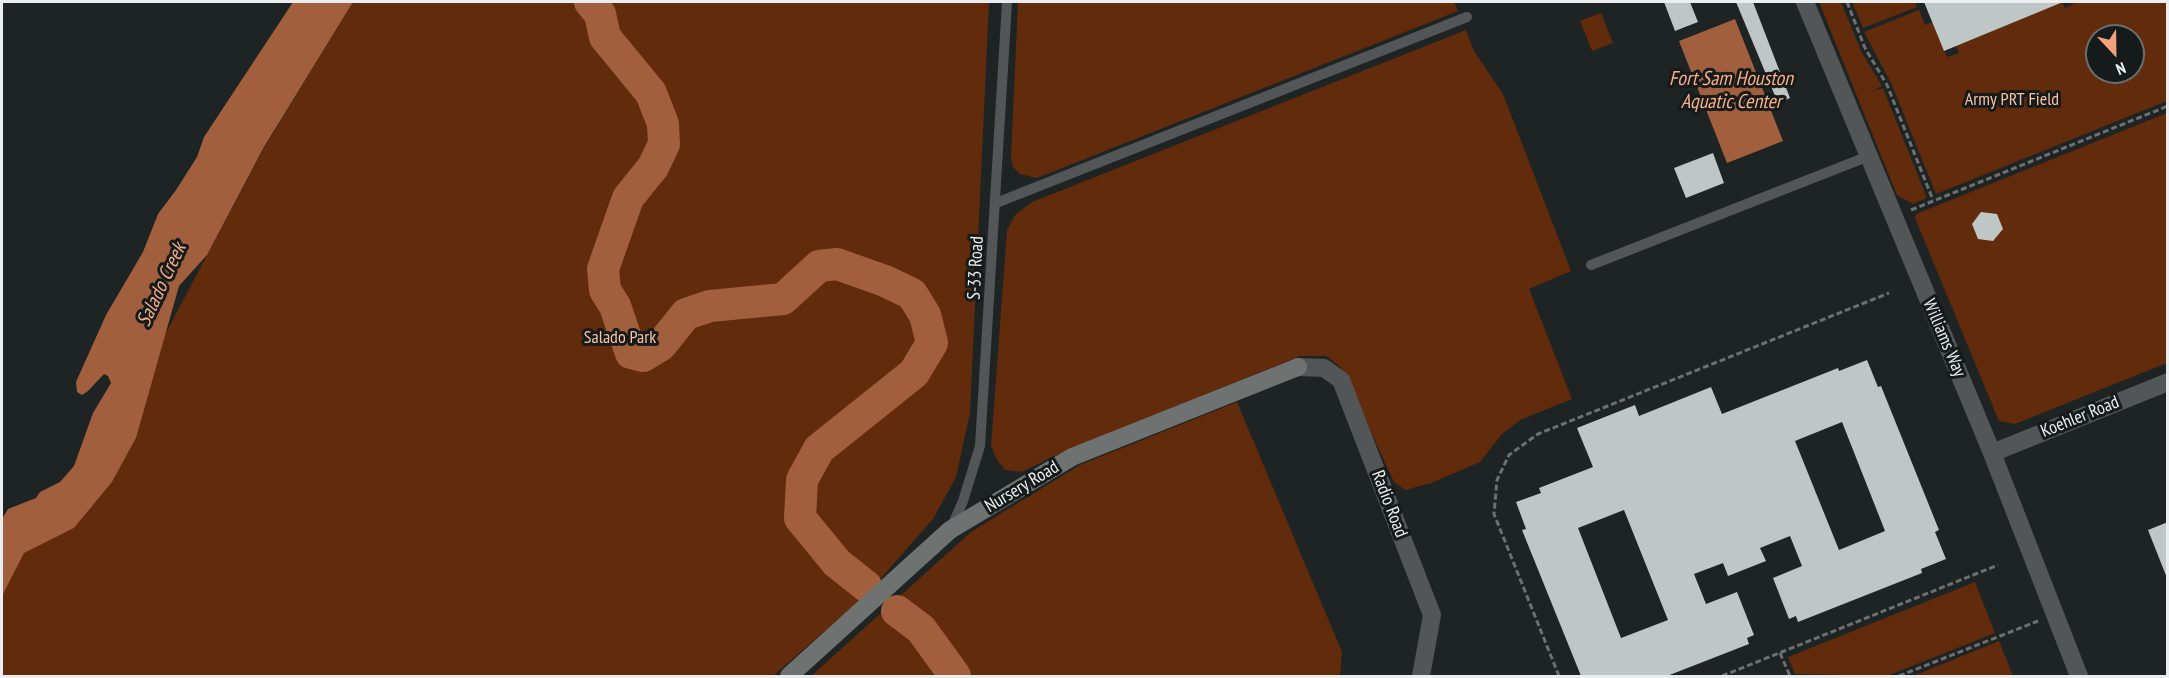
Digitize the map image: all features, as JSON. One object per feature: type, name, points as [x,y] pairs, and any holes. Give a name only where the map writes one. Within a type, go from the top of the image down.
[{"type":"street","name":"Williams Way","points":[[1805,2],[1992,453],[2079,676]]},
{"type":"street","name":"Nursery Road","points":[[789,676],[950,530],[1072,457],[1298,367]]},
{"type":"street","name":"Radio Road","points":[[1298,367],[1324,368],[1341,380],[1432,615],[1421,676]]},
{"type":"street","name":"Koehler Road","points":[[1992,453],[2168,382]]},
{"type":"lane","name":"S-33 Road","points":[[950,530],[963,501],[980,446],[1007,2]]},
{"type":"lane","points":[[996,203],[1467,17]]},
{"type":"lane","points":[[1591,265],[1869,156]]},
{"type":"path","points":[[1847,2],[1865,48],[1887,85],[1933,201]]},
{"type":"path","points":[[1907,212],[2168,106]]},
{"type":"path","points":[[1559,676],[1494,514],[1497,480],[1509,455],[1538,434],[1889,293]]},
{"type":"path","points":[[1722,676],[1998,565]]},
{"type":"path","points":[[1899,676],[2038,621]]},
{"type":"path","points":[[1780,653],[1790,676]]},
{"type":"green space","name":"Salado Park","points":[[353,2],[989,2],[970,413],[956,477],[933,519],[868,593],[773,676],[2,676],[2,596],[24,552],[74,528],[112,482],[136,438],[162,340],[264,148]]},
{"type":"green space","points":[[1018,2],[1454,2],[1458,11],[1037,178],[1020,174],[1013,167],[1011,157]]},
{"type":"green space","points":[[1819,2],[1841,2],[1861,51],[1882,86],[1871,92],[1883,88],[1927,198],[1913,204],[1897,195]]},
{"type":"green space","points":[[1852,2],[1915,2],[1917,7],[1863,28]]},
{"type":"green space","name":"Army PRT Field","points":[[2062,2],[2065,8],[2077,2],[2167,2],[2167,101],[1936,194],[1891,83],[1864,32],[1919,10],[1925,25],[1932,22],[1947,57],[1959,53],[1956,46]]},
{"type":"green space","points":[[1601,13],[1613,43],[1592,51],[1580,21]]},
{"type":"green space","points":[[1466,30],[1474,51],[1503,94],[1571,271],[1529,289],[1572,399],[1520,420],[1502,434],[1480,462],[1431,483],[1405,490],[1394,482],[1342,369],[1327,356],[1300,356],[1058,454],[1022,472],[1005,470],[997,460],[991,446],[1007,230],[1015,215],[1032,202]]},
{"type":"green space","points":[[2167,113],[2167,363],[2015,424],[1999,421],[1915,218],[1916,214]]},
{"type":"green space","points":[[1237,402],[1342,652],[1340,676],[811,676],[971,532],[1080,465]]},
{"type":"green space","points":[[1975,582],[1995,633],[1887,676],[1795,674],[1788,657]]},
{"type":"green space","points":[[1999,641],[2013,676],[1913,676]]},
{"type":"water","name":"Salado Creek","points":[[293,2],[353,2],[264,147],[207,255],[179,286],[136,438],[112,482],[74,528],[24,553],[2,596],[2,519],[8,509],[36,498],[40,492],[60,482],[74,466],[93,413],[111,383],[108,376],[104,374],[82,395],[77,392],[76,382],[106,315],[143,252],[158,214],[197,157],[204,137]]},
{"type":"water","name":"Fort Sam Houston Aquatic Center","points":[[1735,19],[1783,141],[1727,163],[1679,41]]},
{"type":"building","points":[[1664,2],[1690,2],[1698,22],[1675,31]]},
{"type":"building","points":[[1736,2],[1753,2],[1790,98],[1778,103]]},
{"type":"building","points":[[1924,2],[2063,2],[1944,51]]},
{"type":"building","points":[[1713,153],[1724,183],[1686,198],[1674,168]]},
{"type":"building","points":[[1981,212],[1997,214],[2003,229],[1993,241],[1978,239],[1972,224]]},
{"type":"building","points":[[1867,360],[1878,387],[1881,386],[1939,530],[1935,532],[1946,559],[1921,569],[1922,573],[1798,622],[1796,616],[1789,619],[1773,578],[1802,566],[1790,536],[1760,548],[1766,561],[1728,576],[1723,563],[1694,574],[1706,604],[1737,592],[1754,635],[1747,638],[1749,644],[1667,676],[1581,676],[1522,530],[1526,529],[1516,502],[1541,493],[1539,488],[1593,467],[1577,428],[1635,405],[1639,416],[1711,387],[1722,414],[1838,368],[1839,371]],"holes":[[[1842,422],[1885,531],[1839,550],[1795,441]],[[1624,510],[1668,620],[1621,638],[1578,528]]]},
{"type":"building","points":[[2168,522],[2168,578],[2167,578],[2148,530]]},
{"type":"waterway","points":[[590,2],[600,14],[605,37],[651,93],[663,124],[664,144],[653,167],[628,198],[603,269],[605,290],[615,306],[631,353],[643,356],[661,345],[686,314],[710,306],[783,299],[819,266],[837,264],[885,281],[912,294],[925,315],[932,343],[914,373],[819,449],[802,480],[800,518],[837,563],[866,586]]},
{"type":"waterway","points":[[897,611],[921,629],[955,676]]}]
